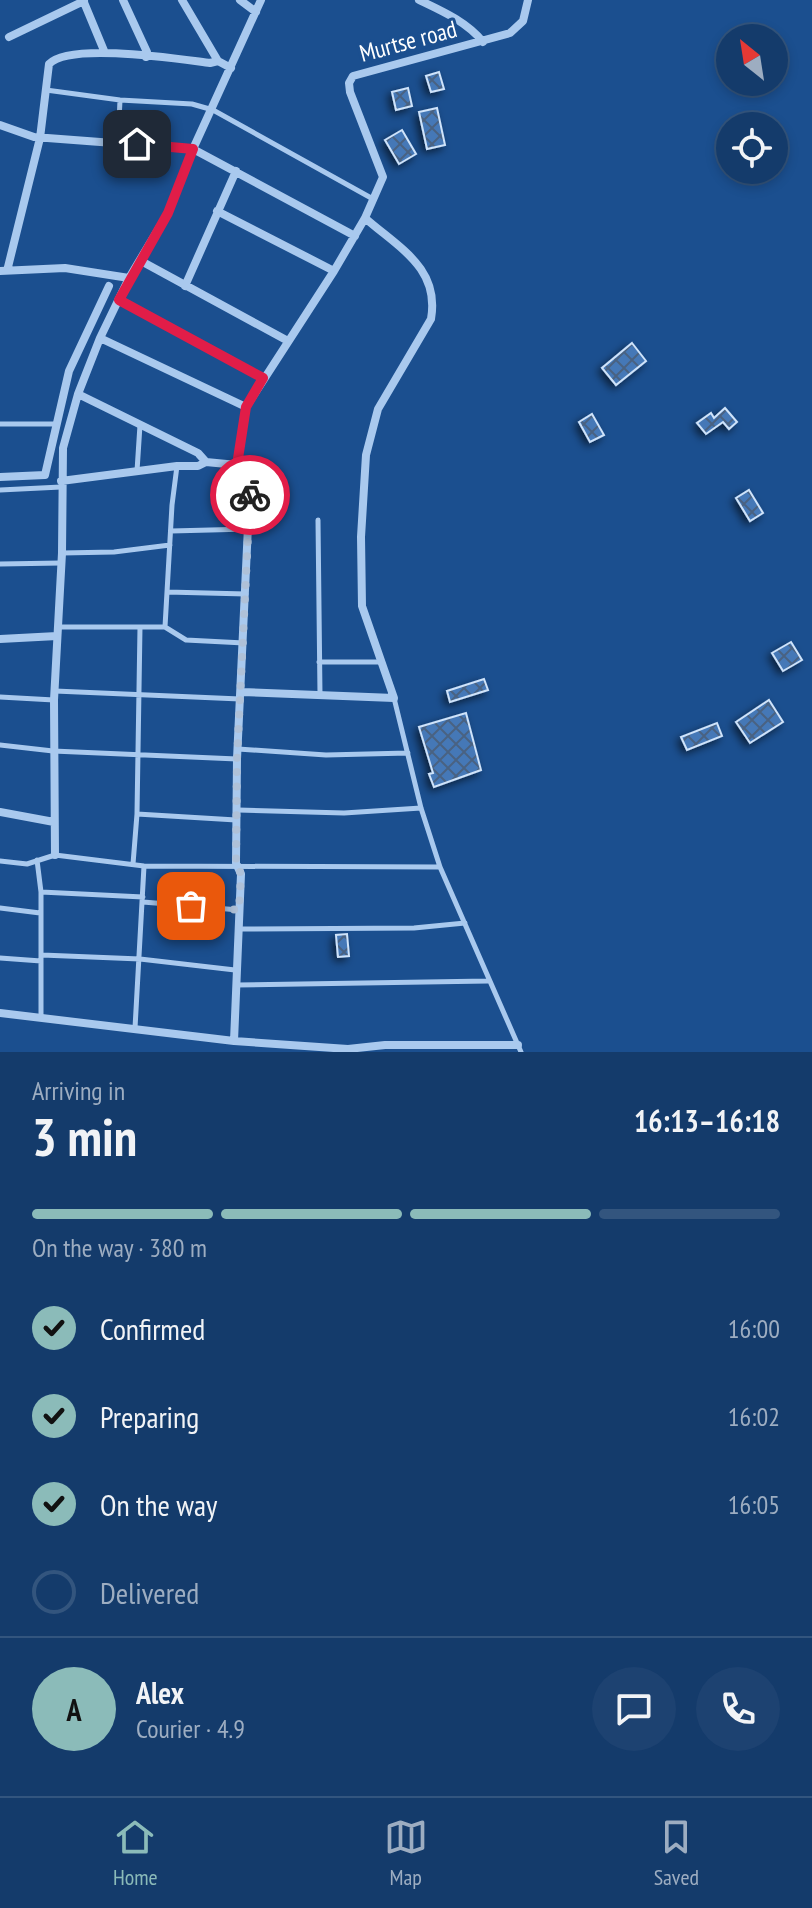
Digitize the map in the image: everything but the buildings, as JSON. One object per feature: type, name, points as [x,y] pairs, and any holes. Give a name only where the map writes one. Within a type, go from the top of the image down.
[{"type":"street","points":[[9,37],[84,0],[105,53]]},
{"type":"street","points":[[123,0],[147,52],[146,57]]},
{"type":"street","points":[[182,0],[218,61],[231,68]]},
{"type":"street","points":[[240,0],[256,12]]},
{"type":"street","points":[[55,855],[54,696],[62,558],[63,448],[78,394],[100,338],[129,278],[168,213],[193,149],[261,0]]},
{"type":"street","points":[[419,0],[454,18],[475,32],[483,42]]},
{"type":"street","name":"Murtse road","points":[[246,407],[355,236],[383,177],[350,92],[349,83],[353,76],[510,33],[523,21],[528,0]]},
{"type":"street","points":[[129,278],[65,268],[3,271],[40,138],[49,64],[64,54],[105,53],[210,63],[218,61]]},
{"type":"street","points":[[0,125],[40,138],[193,149],[355,236]]},
{"type":"street","points":[[185,286],[236,171]]},
{"type":"street","points":[[217,211],[334,271]]},
{"type":"street","points":[[242,696],[394,698],[362,606],[361,537],[366,455],[378,409],[431,319],[434,302],[431,285],[422,268],[365,218]]},
{"type":"street","points":[[141,261],[288,341]]},
{"type":"street","points":[[0,477],[45,475],[69,371],[109,286]]},
{"type":"street","points":[[119,300],[263,378]]},
{"type":"street","points":[[100,338],[246,407],[237,465],[250,484],[237,754],[236,863],[241,874],[234,1041]]},
{"type":"street","points":[[78,394],[198,453],[206,462]]},
{"type":"street","points":[[61,484],[137,471],[198,466],[206,462],[237,465]]},
{"type":"street","points":[[0,639],[57,632]]},
{"type":"street","points":[[0,812],[54,822]]},
{"type":"street","points":[[0,1013],[234,1041],[348,1049],[520,1048]]},
{"type":"lane","points":[[46,90],[120,100],[192,104],[213,110],[374,199]]},
{"type":"lane","points":[[118,143],[120,100]]},
{"type":"lane","points":[[0,424],[57,424]]},
{"type":"lane","points":[[137,471],[140,424]]},
{"type":"lane","points":[[165,627],[177,466]]},
{"type":"lane","points":[[0,490],[61,484]]},
{"type":"lane","points":[[318,520],[320,695]]},
{"type":"lane","points":[[171,531],[249,529]]},
{"type":"lane","points":[[0,564],[170,545]]},
{"type":"lane","points":[[167,592],[246,594]]},
{"type":"lane","points":[[133,864],[137,814],[140,627]]},
{"type":"lane","points":[[57,632],[165,627],[186,640],[244,643]]},
{"type":"lane","points":[[319,662],[382,662]]},
{"type":"lane","points":[[0,697],[242,696]]},
{"type":"lane","points":[[394,698],[421,808],[440,867],[520,1048]]},
{"type":"lane","points":[[0,745],[53,751],[137,754],[408,753]]},
{"type":"lane","points":[[137,814],[344,813],[421,808]]},
{"type":"lane","points":[[0,861],[27,864],[55,855],[144,866],[440,867]]},
{"type":"lane","points":[[37,860],[41,892],[41,1017]]},
{"type":"lane","points":[[135,1029],[144,866]]},
{"type":"lane","points":[[41,892],[239,910]]},
{"type":"lane","points":[[0,908],[40,913]]},
{"type":"lane","points":[[238,929],[414,928],[465,923]]},
{"type":"lane","points":[[0,958],[140,959],[235,970]]},
{"type":"lane","points":[[235,985],[488,981]]},
{"type":"way so far","points":[[191,906],[239,910],[241,874],[236,863],[237,759],[250,495]]},
{"type":"route","points":[[137,144],[193,149],[168,213],[119,300],[263,378],[246,407],[237,465],[250,484],[250,495]]}]
